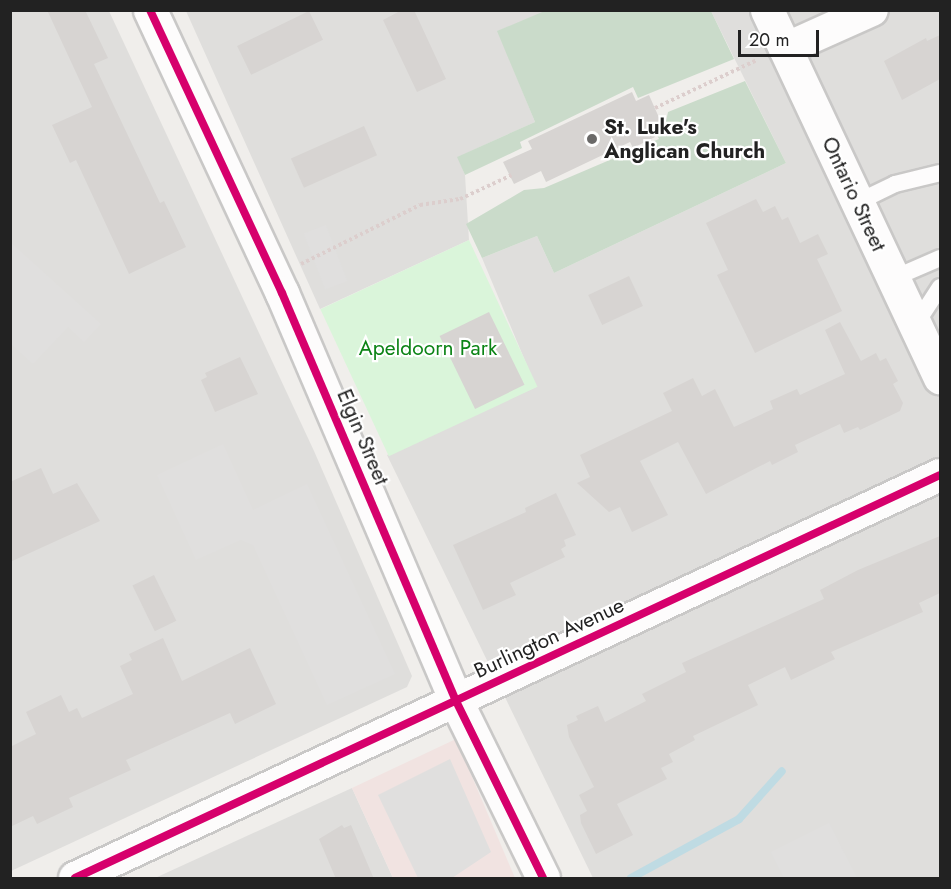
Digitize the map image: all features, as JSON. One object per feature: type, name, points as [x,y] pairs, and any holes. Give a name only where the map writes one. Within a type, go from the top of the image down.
[{"type":"street","name":"Elgin Street","points":[[150,10],[274,277],[456,701],[543,879]]},
{"type":"street","name":"Ontario Street","points":[[767,10],[940,377]]},
{"type":"street","points":[[786,49],[872,10]]},
{"type":"street","name":"Burlington Avenue","points":[[75,879],[940,475]]},
{"type":"lane","points":[[858,202],[895,184],[940,173]]},
{"type":"lane","points":[[894,278],[940,258]]},
{"type":"lane","points":[[916,324],[940,287]]},
{"type":"path","points":[[655,108],[786,49]]},
{"type":"path","points":[[274,277],[420,205],[460,199],[512,175]]},
{"type":"shaded area","points":[[10,11],[109,11],[314,451],[412,676],[407,687],[11,871]]},
{"type":"shaded area","points":[[186,11],[547,11],[498,31],[535,122],[458,157],[465,175],[469,240],[320,309]]},
{"type":"shaded area","points":[[711,11],[940,11],[940,878],[593,878],[387,455],[536,387],[482,258],[537,236],[554,273],[786,163]]},
{"type":"shaded area","points":[[326,225],[348,281],[325,290],[304,234]]},
{"type":"shaded area","points":[[10,242],[101,324],[84,342],[68,327],[33,364],[11,344]]},
{"type":"shaded area","points":[[223,444],[253,510],[307,484],[395,674],[327,705],[253,545],[241,540],[196,560],[157,475]]},
{"type":"shaded area","points":[[456,739],[515,878],[393,878],[352,788]]},
{"type":"shaded area","points":[[450,759],[491,852],[452,878],[418,878],[378,795]]},
{"type":"shaded area","points":[[352,788],[393,878],[155,878]]},
{"type":"shaded area","points":[[829,823],[857,878],[784,878],[771,852]]},
{"type":"green space","points":[[547,10],[711,11],[734,59],[638,98],[633,87],[520,142],[522,148],[465,175],[457,157],[535,122],[497,31]]},
{"type":"green space","points":[[745,81],[786,163],[554,273],[537,236],[482,258],[466,224],[524,190],[544,188],[659,139],[656,133],[665,126],[668,112]]},
{"type":"green space","name":"Apeldoorn Park","points":[[469,240],[537,387],[389,456],[320,309]]},
{"type":"building","points":[[47,10],[85,10],[108,58],[94,64],[160,203],[164,201],[186,247],[129,274],[76,160],[70,163],[52,125],[92,107]]},
{"type":"building","points":[[402,10],[414,10],[446,79],[417,92],[383,20]]},
{"type":"building","points":[[309,11],[323,40],[251,75],[237,46]]},
{"type":"building","points":[[940,35],[940,79],[902,100],[884,61],[926,38],[927,41]]},
{"type":"building","name":"St. Luke's Anglican Church","points":[[632,92],[636,101],[649,95],[661,122],[651,127],[655,137],[633,148],[630,142],[546,182],[541,171],[514,184],[503,162],[532,149],[528,141]]},
{"type":"building","points":[[364,126],[377,155],[304,188],[291,159]]},
{"type":"building","points":[[756,199],[763,212],[775,206],[782,220],[788,217],[800,243],[818,234],[828,254],[817,259],[842,311],[755,353],[717,275],[728,270],[706,223]]},
{"type":"building","points":[[629,276],[643,306],[602,325],[588,295]]},
{"type":"building","points":[[489,312],[525,385],[475,409],[440,336]]},
{"type":"building","points":[[840,322],[861,361],[876,353],[880,361],[886,358],[898,381],[893,384],[903,403],[900,411],[860,430],[858,427],[844,433],[840,424],[795,445],[798,452],[772,465],[770,461],[706,494],[678,442],[640,461],[668,515],[632,532],[620,507],[609,512],[577,483],[590,477],[580,455],[672,411],[663,393],[693,378],[702,396],[715,389],[734,427],[773,409],[770,401],[797,389],[800,395],[845,374],[825,330]]},
{"type":"building","points":[[240,357],[258,394],[215,412],[201,380],[207,377],[205,373]]},
{"type":"building","points":[[41,468],[53,494],[77,483],[100,521],[10,562],[10,482]]},
{"type":"building","points":[[556,493],[576,535],[564,540],[566,546],[561,549],[565,557],[510,583],[516,595],[483,610],[453,545],[526,512],[525,508]]},
{"type":"building","points":[[940,536],[940,593],[919,603],[923,612],[831,652],[835,659],[791,680],[785,667],[748,685],[758,705],[693,736],[695,740],[669,754],[673,762],[661,768],[667,779],[617,804],[633,835],[596,854],[581,823],[580,815],[587,811],[579,795],[594,787],[569,737],[567,725],[578,720],[576,716],[598,706],[605,722],[646,701],[642,694],[686,672],[682,663],[824,599],[820,590],[858,570]]},
{"type":"building","points":[[154,575],[176,621],[155,631],[132,586]]},
{"type":"building","points":[[163,638],[182,681],[250,648],[276,704],[235,724],[230,713],[126,760],[131,770],[69,798],[73,807],[37,824],[33,816],[10,827],[10,747],[36,734],[26,712],[61,695],[69,712],[77,708],[82,718],[133,694],[120,666],[132,660],[129,654]]},
{"type":"building","points":[[342,825],[344,828],[351,825],[374,879],[336,879],[319,839]]},
{"type":"waterway","points":[[631,878],[739,819],[782,771]]},
{"type":"cycle path","points":[[150,10],[282,293],[456,701],[543,878]]},
{"type":"cycle path","points":[[75,878],[940,475]]},
{"type":"place","name":"St. Luke's Anglican Church","points":[[592,139]]}]
